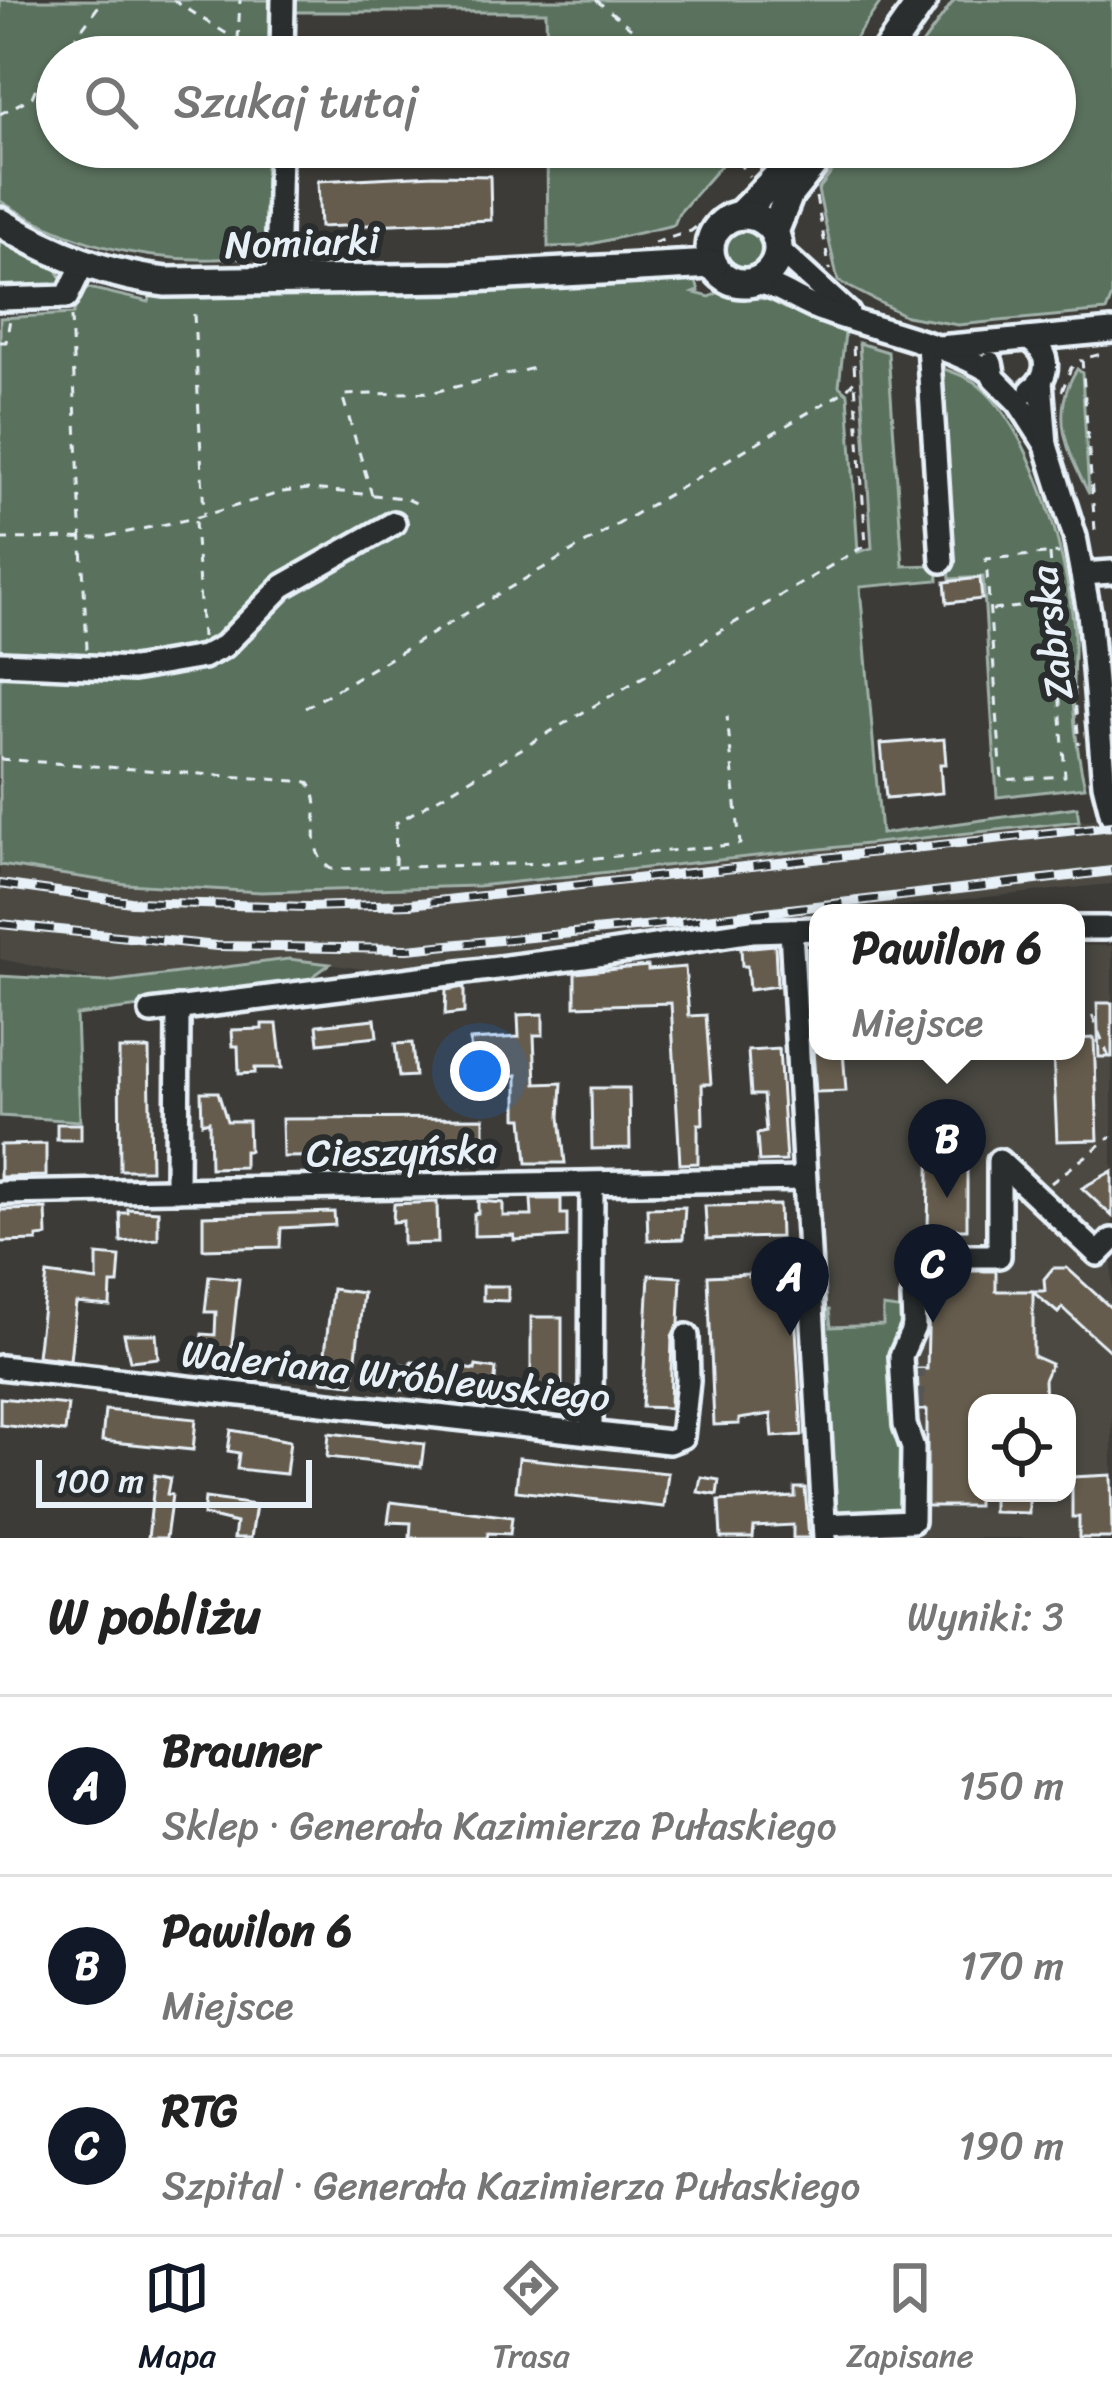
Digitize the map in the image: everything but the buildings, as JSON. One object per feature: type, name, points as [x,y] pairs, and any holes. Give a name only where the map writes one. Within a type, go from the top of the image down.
[{"type":"main road","points":[[898,36],[923,0]]},
{"type":"main road","points":[[783,168],[725,218],[710,254],[713,264],[732,281],[755,282],[774,266],[789,194],[812,168]]},
{"type":"main road","points":[[725,218],[764,220],[776,241]]},
{"type":"main road","name":"Nomiarki","points":[[618,268],[725,218]]},
{"type":"main road","name":"Nomiarki","points":[[0,222],[83,264],[125,277],[166,282],[471,278],[713,264]]},
{"type":"street","points":[[282,36],[283,0]]},
{"type":"street","points":[[277,280],[280,168]]},
{"type":"street","points":[[776,241],[855,328]]},
{"type":"street","points":[[5,308],[67,297],[83,264]]},
{"type":"street","points":[[755,282],[786,291],[855,328],[933,345],[992,372],[1008,391],[1026,392],[1050,380],[1101,333]]},
{"type":"street","points":[[933,345],[1101,333]]},
{"type":"street","points":[[1030,340],[1044,355],[1050,380]]},
{"type":"street","points":[[992,372],[991,358],[1004,341]]},
{"type":"street","points":[[933,345],[941,560]]},
{"type":"street","name":"Zabrska","points":[[1046,446],[1050,380]]},
{"type":"street","name":"Zabrska","points":[[1008,391],[1046,446],[1075,537],[1112,816]]},
{"type":"street","points":[[0,663],[133,669],[203,657],[224,646],[284,586],[394,523]]},
{"type":"street","points":[[1082,574],[1112,572]]},
{"type":"street","points":[[1085,928],[1106,928]]},
{"type":"street","points":[[151,1012],[752,931],[809,929]]},
{"type":"street","points":[[791,930],[825,1531],[912,1522],[914,1409]]},
{"type":"street","points":[[177,1190],[178,1008]]},
{"type":"street","points":[[911,1256],[999,1256],[999,1161],[1098,1254],[1112,1240]]},
{"type":"street","name":"Cieszyńska","points":[[0,1193],[804,1179]]},
{"type":"street","points":[[591,1432],[592,1184]]},
{"type":"street","points":[[913,1298],[914,1369]]},
{"type":"street","points":[[913,1448],[905,1425],[901,1356],[914,1328]]},
{"type":"street","name":"Waleriana Wróblewskiego","points":[[0,1367],[669,1442],[682,1437],[687,1336]]},
{"type":"path","points":[[77,36],[104,0]]},
{"type":"path","points":[[172,0],[226,36]]},
{"type":"path","points":[[237,36],[240,0]]},
{"type":"path","points":[[596,0],[640,36]]},
{"type":"path","points":[[0,114],[32,97],[36,88]]},
{"type":"path","points":[[742,168],[745,172]]},
{"type":"path","points":[[814,190],[831,279]]},
{"type":"path","points":[[667,239],[725,218]]},
{"type":"path","points":[[816,245],[822,237]]},
{"type":"path","points":[[67,297],[88,669]]},
{"type":"path","points":[[0,342],[6,342],[5,308]]},
{"type":"path","points":[[194,314],[204,516]]},
{"type":"path","points":[[395,867],[396,823],[866,544],[855,328]]},
{"type":"path","points":[[1050,380],[1076,361],[1112,350]]},
{"type":"path","points":[[1082,359],[1095,530]]},
{"type":"path","points":[[373,497],[342,394],[434,392],[534,368]]},
{"type":"path","points":[[305,708],[845,391],[855,380]]},
{"type":"path","points":[[0,539],[82,539],[204,516],[283,492],[336,490],[405,498],[420,505]]},
{"type":"path","points":[[1083,493],[1091,508]]},
{"type":"path","points":[[195,518],[203,657]]},
{"type":"path","points":[[1050,554],[1066,776],[1002,780],[986,559],[1050,554],[1064,553]]},
{"type":"path","points":[[990,610],[1073,601]]},
{"type":"path","points":[[0,759],[308,782],[314,789],[315,846],[322,864],[331,869],[545,863],[740,844],[727,716]]},
{"type":"path","points":[[1092,1015],[1112,1066]]},
{"type":"path","points":[[1035,1195],[1112,1136]]},
{"type":"shaded area","points":[[1112,817],[1112,884],[920,904],[809,904],[809,916],[613,936],[372,970],[289,959],[107,982],[0,959],[0,865],[126,884],[261,892],[478,886]]},
{"type":"shaded area","points":[[1085,945],[1112,946],[1112,1538],[843,1538],[798,975],[809,962],[809,1060],[1085,1060]]},
{"type":"green space","points":[[0,0],[274,0],[273,36],[36,36],[36,168],[271,168],[270,255],[185,259],[129,252],[76,238],[0,201]]},
{"type":"green space","points":[[288,0],[882,0],[857,36],[547,36],[546,12],[288,12]]},
{"type":"green space","points":[[954,0],[1112,0],[1112,296],[1106,311],[958,325],[906,316],[838,281],[818,190],[835,168],[1076,168],[1076,36],[928,36]]},
{"type":"green space","points":[[547,168],[719,168],[674,225],[582,246],[548,247]]},
{"type":"green space","points":[[743,229],[757,235],[763,249],[757,263],[743,269],[729,263],[723,249],[729,235]]},
{"type":"green space","points":[[0,234],[54,264],[65,285],[59,290],[0,294]]},
{"type":"green space","points":[[693,272],[699,291],[694,293],[773,299],[845,333],[839,386],[848,394],[858,552],[872,548],[859,343],[888,352],[903,566],[937,565],[938,580],[860,587],[881,834],[1077,807],[1079,821],[478,886],[261,892],[126,884],[0,865],[0,318],[73,314],[81,293],[89,288],[149,302],[151,294],[202,298],[379,291]]},
{"type":"green space","points":[[934,365],[973,381],[997,404],[1043,492],[1073,620],[1074,711],[1085,787],[997,797],[983,577],[950,579]]},
{"type":"green space","points":[[1077,369],[1082,373],[1089,494],[1064,432],[1064,401]]},
{"type":"green space","points":[[289,959],[330,964],[298,987],[76,1015],[80,1121],[0,1116],[0,976],[107,982]]},
{"type":"green space","points":[[883,1307],[904,1310],[905,1516],[841,1514],[824,1310],[829,1310],[831,1327],[883,1325]]},
{"type":"tunnel","points":[[914,1369],[914,1409]]},
{"type":"railway","points":[[0,884],[131,902],[308,907],[410,904],[1112,826]]},
{"type":"railway","points":[[833,904],[1112,871]]},
{"type":"railway","points":[[0,924],[217,946],[408,949],[809,907]]},
{"type":"place","name":"Pawilon 6","points":[[947,1198]]},
{"type":"place","name":"RTG","points":[[933,1323]]},
{"type":"place","name":"Brauner","points":[[790,1336]]}]
